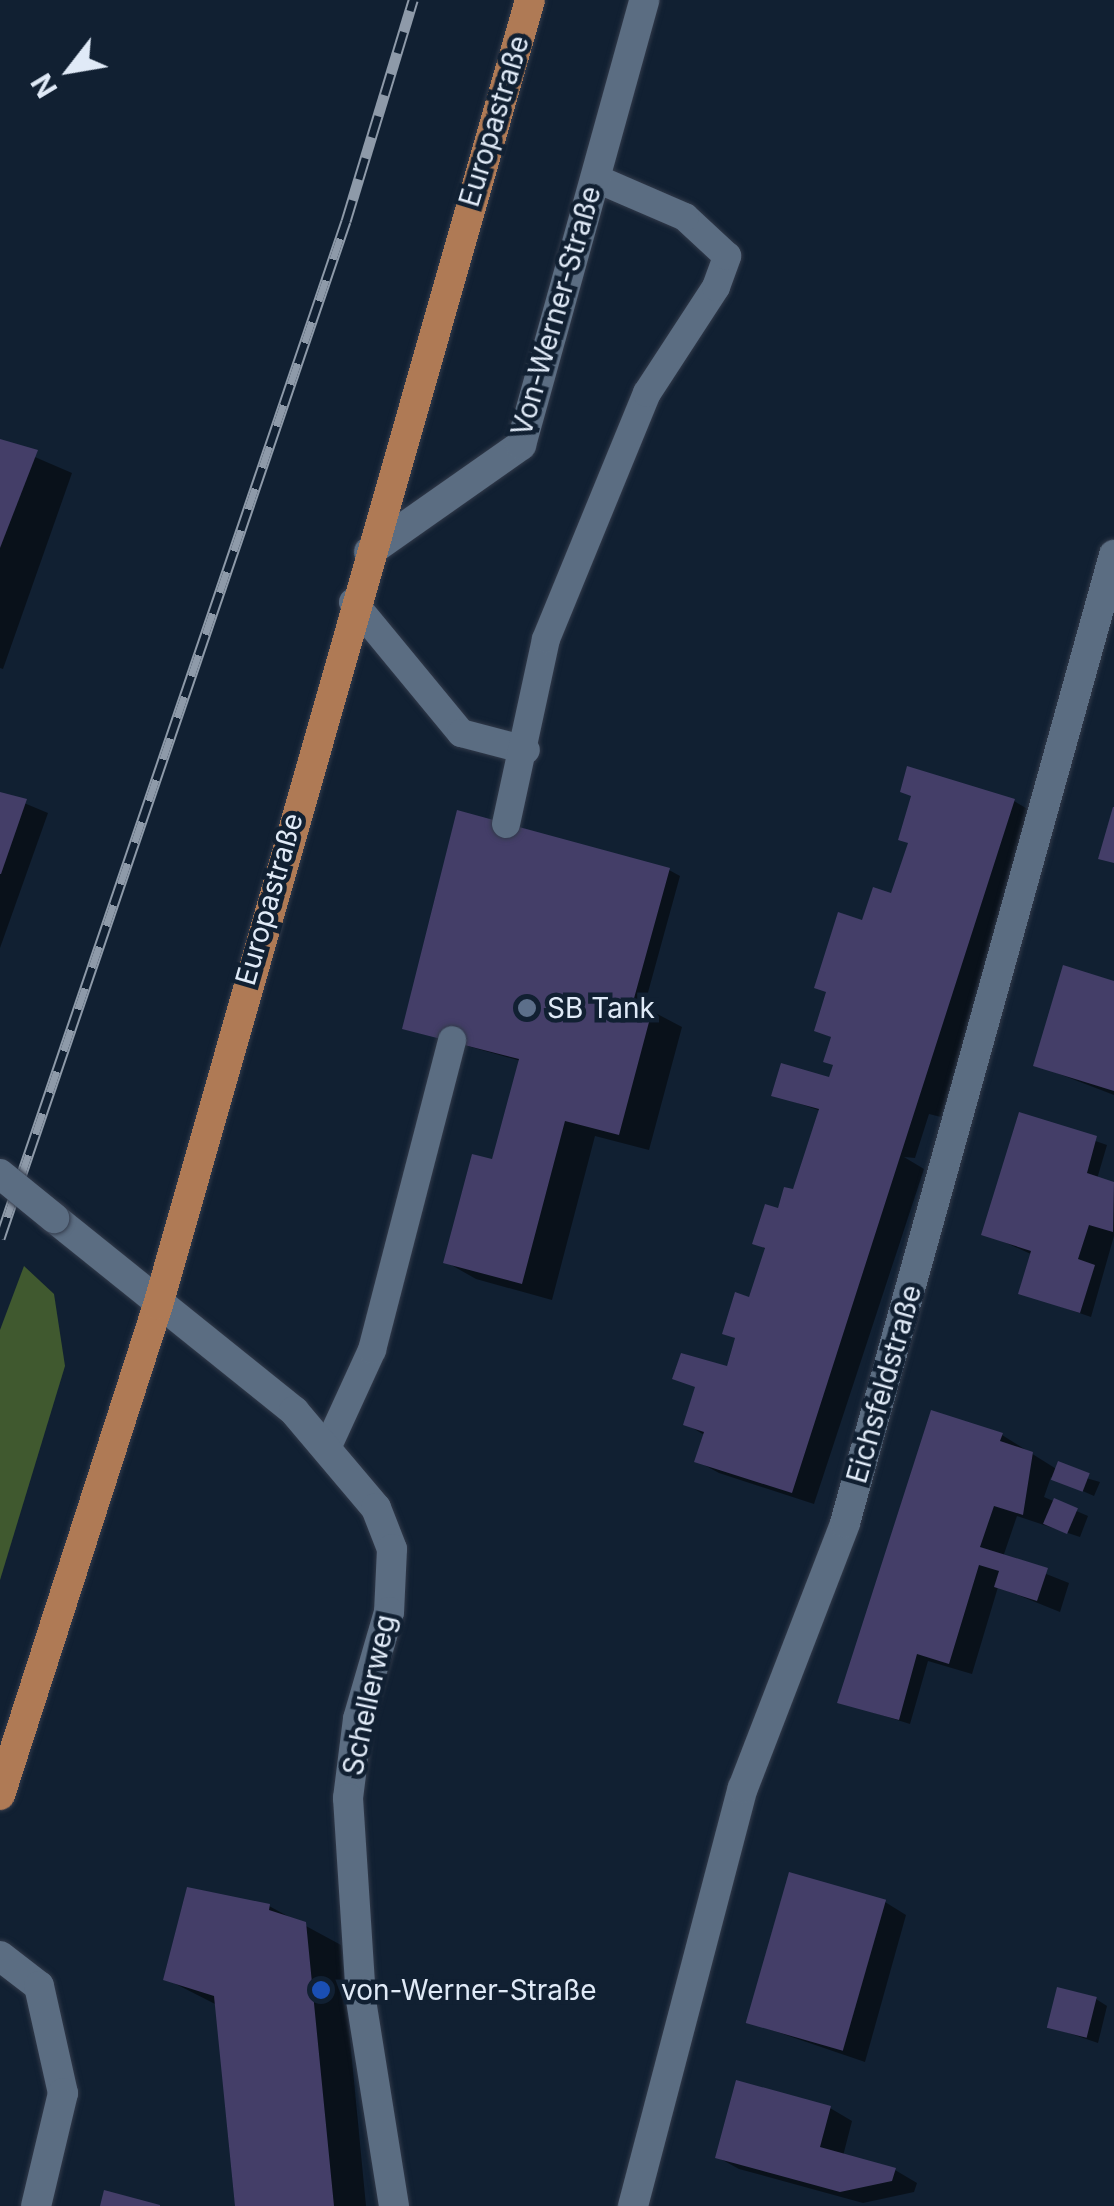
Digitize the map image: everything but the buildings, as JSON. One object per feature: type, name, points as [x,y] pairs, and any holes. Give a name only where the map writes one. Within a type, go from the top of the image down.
[{"type":"main road","name":"Europastraße","points":[[0,1795],[158,1305],[353,602],[530,0]]},
{"type":"street","name":"Von-Werner-Straße","points":[[369,552],[521,446],[644,0]]},
{"type":"street","name":"Eichsfeldstraße","points":[[633,2206],[742,1788],[845,1523],[1114,555]]},
{"type":"street","name":"Schellerweg","points":[[0,1174],[158,1305],[294,1410],[376,1508],[392,1550],[390,1612],[358,1719],[348,1798],[360,2000],[394,2206]]},
{"type":"street","points":[[0,1956],[39,1986],[63,2094],[36,2206]]},
{"type":"lane","points":[[506,824],[526,750],[546,639],[647,393],[716,286],[727,256],[685,217],[595,178]]},
{"type":"lane","points":[[353,602],[461,733],[526,750]]},
{"type":"lane","points":[[328,1446],[372,1350],[452,1040]]},
{"type":"green space","points":[[24,1266],[54,1294],[65,1366],[0,1580],[0,1330]]},
{"type":"railway","points":[[0,1238],[346,221],[413,0]]},
{"type":"place","name":"SB Tank","points":[[527,1008]]},
{"type":"place","name":"von-Werner-Straße","points":[[321,1990]]}]
